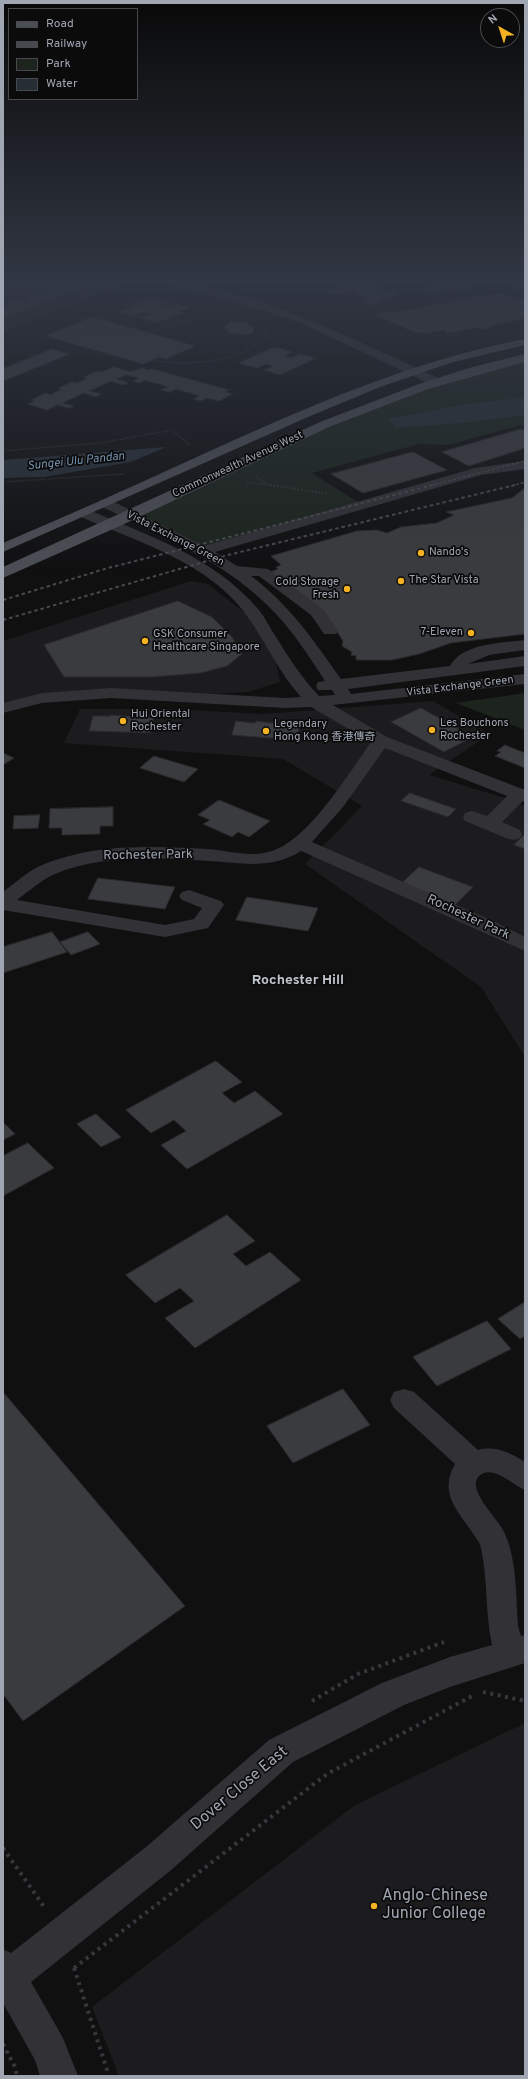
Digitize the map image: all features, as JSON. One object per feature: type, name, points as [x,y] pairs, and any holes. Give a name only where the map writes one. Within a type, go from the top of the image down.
[{"type":"main road","name":"Commonwealth Avenue West","points":[[3,548],[302,415],[396,378]]},
{"type":"main road","name":"Commonwealth Avenue West","points":[[3,573],[131,515],[282,443],[436,382],[450,378]]},
{"type":"street","points":[[426,378],[436,382]]},
{"type":"street","points":[[202,551],[364,506],[480,471],[525,465]]},
{"type":"street","name":"Vista Exchange Green","points":[[105,503],[202,551],[233,570],[273,601],[297,630],[347,700]]},
{"type":"street","name":"Vista Exchange Green","points":[[84,513],[182,556],[206,570],[231,589],[253,612],[303,689],[315,702],[347,700],[525,679]]},
{"type":"street","points":[[233,570],[263,572],[317,612],[333,630],[297,630]]},
{"type":"street","points":[[297,630],[317,612]]},
{"type":"street","points":[[457,671],[459,663],[464,658],[485,651],[525,645]]},
{"type":"street","name":"Vista Exchange Green","points":[[303,689],[457,671],[525,661]]},
{"type":"street","points":[[251,701],[280,692],[303,689]]},
{"type":"street","points":[[3,708],[42,698],[111,693],[285,704],[315,702],[381,741],[522,795],[490,824]]},
{"type":"street","name":"Rochester Park","points":[[3,901],[47,871],[81,860],[120,854],[159,853],[214,856],[242,860],[266,858],[284,854],[300,844],[323,818],[381,741]]},
{"type":"street","points":[[472,817],[513,834]]},
{"type":"street","name":"Rochester Park","points":[[300,844],[486,925],[525,945]]},
{"type":"street","points":[[3,904],[165,931],[201,924],[214,905],[189,896]]},
{"type":"street","points":[[404,1400],[473,1463]]},
{"type":"street","points":[[517,1651],[503,1626],[496,1547],[493,1536],[462,1490],[463,1474],[473,1463],[485,1460],[498,1461],[508,1465],[525,1478]]},
{"type":"street","name":"Dover Close East","points":[[6,1972],[158,1859],[281,1752],[393,1694],[517,1651]]},
{"type":"street","points":[[6,1972],[50,2051],[59,2076]]},
{"type":"path","points":[[3,450],[100,443],[172,430],[190,446]]},
{"type":"path","points":[[3,482],[129,474]]},
{"type":"path","points":[[255,475],[266,484],[347,497],[364,506]]},
{"type":"path","points":[[481,1691],[525,1701]]},
{"type":"path","points":[[109,2076],[74,1968],[327,1774],[474,1695]]},
{"type":"path","points":[[3,1848],[45,1908]]},
{"type":"path","points":[[3,2044],[15,2067],[17,2076]]},
{"type":"shaded area","points":[[191,581],[208,584],[251,618],[274,652],[280,682],[248,692],[207,694],[116,690],[3,706],[3,641]]},
{"type":"shaded area","points":[[433,701],[490,734],[429,775],[505,798],[525,806],[525,1057],[481,987],[305,864],[362,806],[283,759],[64,743],[80,709],[171,709],[263,714]]},
{"type":"shaded area","name":"Anglo-Chinese Junior College","points":[[525,1723],[525,2076],[119,2076],[92,2007],[355,1805]]},
{"type":"green space","points":[[461,378],[525,378],[525,427],[521,425],[448,445],[419,444],[312,473],[364,506],[202,551],[131,515],[369,407]]},
{"type":"green space","points":[[525,693],[525,730],[456,703]]},
{"type":"water","points":[[525,397],[525,415],[472,422],[396,428],[388,419],[460,405]]},
{"type":"water","name":"Sungei Ulu Pandan","points":[[166,447],[131,462],[44,477],[3,478],[3,460]]},
{"type":"building","points":[[3,378],[10,378],[3,381]]},
{"type":"building","points":[[88,378],[118,378],[116,379],[128,383],[123,385],[111,381],[89,391],[101,394],[96,397],[84,393],[62,403],[74,406],[69,408],[57,405],[47,410],[28,404],[35,401],[31,400],[46,393],[50,395],[62,389],[58,388],[72,382],[77,383]]},
{"type":"building","points":[[139,378],[185,378],[229,390],[225,392],[233,394],[219,401],[207,398],[200,401],[193,399],[200,396],[176,389],[169,392],[161,390],[169,387],[145,380],[139,383],[133,381]]},
{"type":"building","points":[[521,429],[525,430],[525,448],[469,466],[442,452]]},
{"type":"building","points":[[413,452],[447,470],[363,493],[331,474]]},
{"type":"building","name":"The Star Vista","points":[[525,488],[525,634],[451,643],[419,654],[392,660],[356,660],[356,655],[351,656],[352,652],[342,646],[343,641],[336,630],[267,573],[278,569],[276,567],[281,565],[271,556],[357,531],[377,530],[387,533],[401,527],[437,523],[454,515],[446,512],[512,498]]},
{"type":"building","name":"GSK Consumer Healthcare Singapore","points":[[178,601],[212,617],[232,637],[242,654],[227,666],[201,673],[152,677],[64,677],[44,645]]},
{"type":"building","name":"Les Bouchons Rochester","points":[[421,708],[473,737],[444,752],[391,722]]},
{"type":"building","name":"Hui Oriental Rochester","points":[[110,715],[154,718],[151,733],[89,731],[93,716]]},
{"type":"building","name":"Legendary Hong Kong 香港傳奇","points":[[236,721],[255,723],[256,721],[300,726],[295,740],[232,735]]},
{"type":"building","points":[[505,745],[525,753],[525,768],[495,756],[501,752],[497,751]]},
{"type":"building","points":[[3,753],[14,758],[3,765]]},
{"type":"building","points":[[154,756],[198,769],[184,782],[140,768]]},
{"type":"building","points":[[410,793],[456,809],[448,817],[401,801]]},
{"type":"building","points":[[219,800],[270,821],[249,837],[238,832],[232,837],[203,824],[210,820],[198,815]]},
{"type":"building","points":[[113,807],[113,826],[100,826],[100,834],[62,835],[62,828],[49,828],[50,809]]},
{"type":"building","points":[[40,815],[38,828],[13,829],[14,816]]},
{"type":"building","points":[[525,834],[525,849],[514,845]]},
{"type":"building","points":[[419,867],[473,887],[455,905],[401,884]]},
{"type":"building","points":[[98,878],[175,887],[165,909],[88,899]]},
{"type":"building","points":[[247,897],[318,908],[308,931],[236,920]]},
{"type":"building","points":[[52,932],[67,952],[3,973],[3,947]]},
{"type":"building","points":[[88,932],[100,944],[71,955],[60,942]]},
{"type":"building","points":[[216,1061],[242,1082],[222,1093],[234,1103],[255,1091],[283,1114],[187,1169],[161,1145],[186,1131],[174,1120],[151,1133],[126,1110]]},
{"type":"building","points":[[96,1114],[121,1137],[101,1147],[77,1124]]},
{"type":"building","points":[[3,1122],[15,1134],[3,1140]]},
{"type":"building","points":[[28,1143],[54,1168],[3,1196],[3,1156]]},
{"type":"building","points":[[227,1215],[255,1241],[233,1254],[246,1266],[270,1252],[301,1280],[195,1348],[165,1318],[194,1301],[180,1288],[155,1303],[126,1275]]},
{"type":"building","points":[[525,1302],[525,1336],[520,1339],[498,1319]]},
{"type":"building","points":[[487,1321],[511,1349],[437,1386],[413,1357]]},
{"type":"building","points":[[343,1389],[370,1425],[293,1463],[267,1426]]},
{"type":"building","points":[[3,1392],[185,1606],[23,1721],[3,1694]]},
{"type":"railway","points":[[429,486],[525,461]]},
{"type":"railway","points":[[512,486],[525,482]]},
{"type":"railway","points":[[3,600],[108,568],[433,485]]},
{"type":"railway","points":[[3,620],[228,555],[512,486]]},
{"type":"place","name":"Nando's","points":[[421,553]]},
{"type":"place","name":"The Star Vista","points":[[401,581]]},
{"type":"place","name":"Cold Storage Fresh","points":[[347,589]]},
{"type":"place","name":"7-Eleven","points":[[471,633]]},
{"type":"place","name":"GSK Consumer Healthcare Singapore","points":[[145,641]]},
{"type":"place","name":"Hui Oriental Rochester","points":[[123,721]]},
{"type":"place","name":"Les Bouchons Rochester","points":[[432,730]]},
{"type":"place","name":"Legendary Hong Kong 香港傳奇","points":[[266,731]]},
{"type":"place","name":"Anglo-Chinese Junior College","points":[[374,1906]]},
{"type":"district","name":"Rochester Hill","points":[[298,981]]}]
